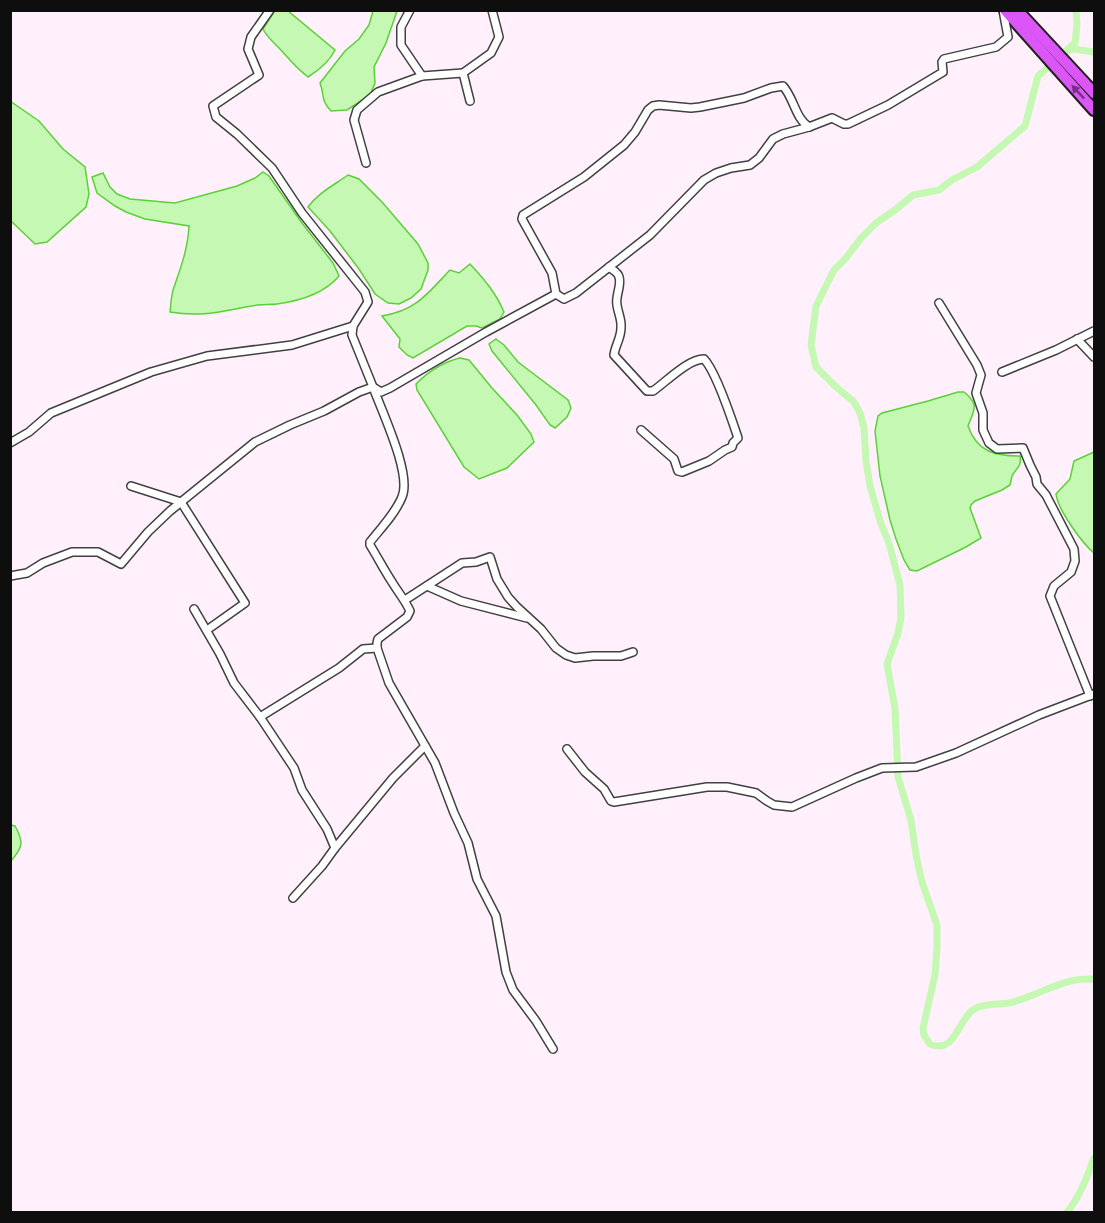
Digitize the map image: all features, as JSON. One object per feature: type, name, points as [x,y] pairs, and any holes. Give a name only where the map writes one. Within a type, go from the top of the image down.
[{"type":"highway","points":[[1004,10],[1049,52],[1070,67],[1095,93]]},
{"type":"highway","points":[[1017,10],[1049,52],[1061,75],[1095,110]]},
{"type":"street","points":[[270,10],[250,37],[248,49],[259,75],[213,106],[216,117],[273,168],[302,213],[365,292],[368,302],[353,327],[352,335],[402,463],[405,488],[393,513],[370,545],[410,611],[382,635],[377,648],[389,683],[435,763],[468,843],[477,879],[496,916],[510,983],[553,1049]]},
{"type":"street","points":[[410,10],[401,27],[401,45],[422,76]]},
{"type":"street","points":[[366,163],[354,120],[357,110],[378,92],[422,76],[463,74],[491,53],[499,37],[492,10]]},
{"type":"street","points":[[808,127],[802,122],[789,93],[783,86],[744,98],[700,107],[653,106],[624,145],[584,177],[523,214],[522,219],[552,273],[556,294],[564,299],[576,293],[650,235],[704,180],[716,172],[750,165],[759,158],[773,139],[783,134],[808,127],[832,118],[848,124],[888,105],[943,72],[944,59],[998,46],[1008,37],[1004,10]]},
{"type":"street","points":[[463,74],[470,101]]},
{"type":"street","points":[[609,267],[620,280],[616,304],[621,329],[614,355],[646,391],[650,392],[688,364],[704,359],[712,372],[738,438],[732,447],[709,462],[683,472],[678,471],[674,459],[641,430]]},
{"type":"street","points":[[373,387],[381,392],[390,388],[556,294]]},
{"type":"street","points":[[567,748],[585,772],[604,789],[614,802],[707,787],[727,787],[756,793],[774,805],[792,807],[882,768],[916,767],[956,753],[1039,715],[1092,695],[1050,597],[1054,586],[1071,572],[1074,549],[1046,495],[1037,484],[1023,448],[997,449],[989,443],[983,430],[983,413],[976,393],[981,375],[939,303]]},
{"type":"street","points":[[10,443],[29,432],[51,413],[151,372],[207,356],[292,345],[353,327]]},
{"type":"street","points":[[1002,372],[1095,331]]},
{"type":"street","points":[[1077,339],[1095,357]]},
{"type":"street","points":[[10,576],[27,573],[43,563],[72,552],[98,552],[120,564],[148,532],[181,502],[255,442],[373,387]]},
{"type":"street","points":[[131,486],[181,502],[245,603],[207,630]]},
{"type":"street","points":[[405,600],[462,562],[476,562],[490,557],[496,579],[516,607],[541,629],[556,648],[566,655],[574,658],[621,656],[633,652]]},
{"type":"street","points":[[427,586],[461,601],[529,618]]},
{"type":"street","points":[[194,609],[234,683],[294,768],[302,790],[321,819],[335,848]]},
{"type":"street","points":[[260,717],[339,668],[363,649],[377,648]]},
{"type":"street","points":[[293,898],[393,778],[425,746]]},
{"type":"shaded area","points":[[275,10],[288,11],[335,50],[324,65],[308,77],[263,29]]},
{"type":"shaded area","points":[[373,11],[397,11],[386,43],[374,67],[375,83],[370,95],[347,110],[331,111],[324,100],[320,83],[345,51],[359,39],[369,25]]},
{"type":"shaded area","points":[[10,101],[39,121],[63,149],[85,167],[89,194],[86,207],[47,242],[35,244],[11,221]]},
{"type":"shaded area","points":[[263,172],[269,176],[333,263],[339,276],[319,292],[294,301],[193,314],[170,312],[172,293],[186,250],[189,226],[145,219],[126,212],[97,193],[92,177],[103,173],[110,187],[117,194],[130,199],[175,203],[237,186]]},
{"type":"shaded area","points":[[348,175],[359,179],[382,202],[418,244],[428,263],[428,270],[421,289],[411,298],[399,304],[388,303],[375,294],[330,231],[308,207],[321,193]]},
{"type":"shaded area","points":[[470,264],[497,299],[504,312],[500,319],[482,328],[467,326],[413,358],[407,355],[399,347],[400,339],[382,316],[413,305],[428,294],[450,270],[459,273]]},
{"type":"shaded area","points":[[496,339],[518,362],[568,400],[571,408],[567,417],[555,428],[550,425],[492,351],[489,344]]},
{"type":"shaded area","points":[[460,358],[469,360],[517,415],[534,442],[507,468],[479,479],[464,467],[417,390],[416,384],[436,368]]},
{"type":"shaded area","points":[[964,392],[974,404],[974,412],[968,426],[976,442],[988,451],[1020,456],[1020,463],[1012,476],[1010,485],[971,505],[970,508],[981,538],[917,571],[910,570],[896,539],[880,476],[875,431],[878,416]]},
{"type":"shaded area","points":[[1094,452],[1094,553],[1071,526],[1061,509],[1056,494],[1070,479],[1074,461]]},
{"type":"shaded area","points":[[11,825],[15,826],[21,844],[11,861]]},
{"type":"waterway","points":[[1067,50],[1075,43],[1076,10]]},
{"type":"waterway","points":[[1094,52],[1073,49],[1066,52],[1038,76],[1025,126],[977,167],[952,180],[939,190],[913,195],[876,223],[862,237],[834,270],[816,306],[811,345],[816,367],[854,402],[860,413],[864,428],[870,486],[900,585],[901,617],[887,664],[895,708],[898,777],[911,820],[922,882],[937,925],[935,975],[923,1028],[924,1035],[930,1044],[945,1045],[951,1041],[968,1015],[977,1008],[1017,1001],[1067,982],[1094,979]]},
{"type":"waterway","points":[[1067,1212],[1079,1193],[1094,1158]]}]
